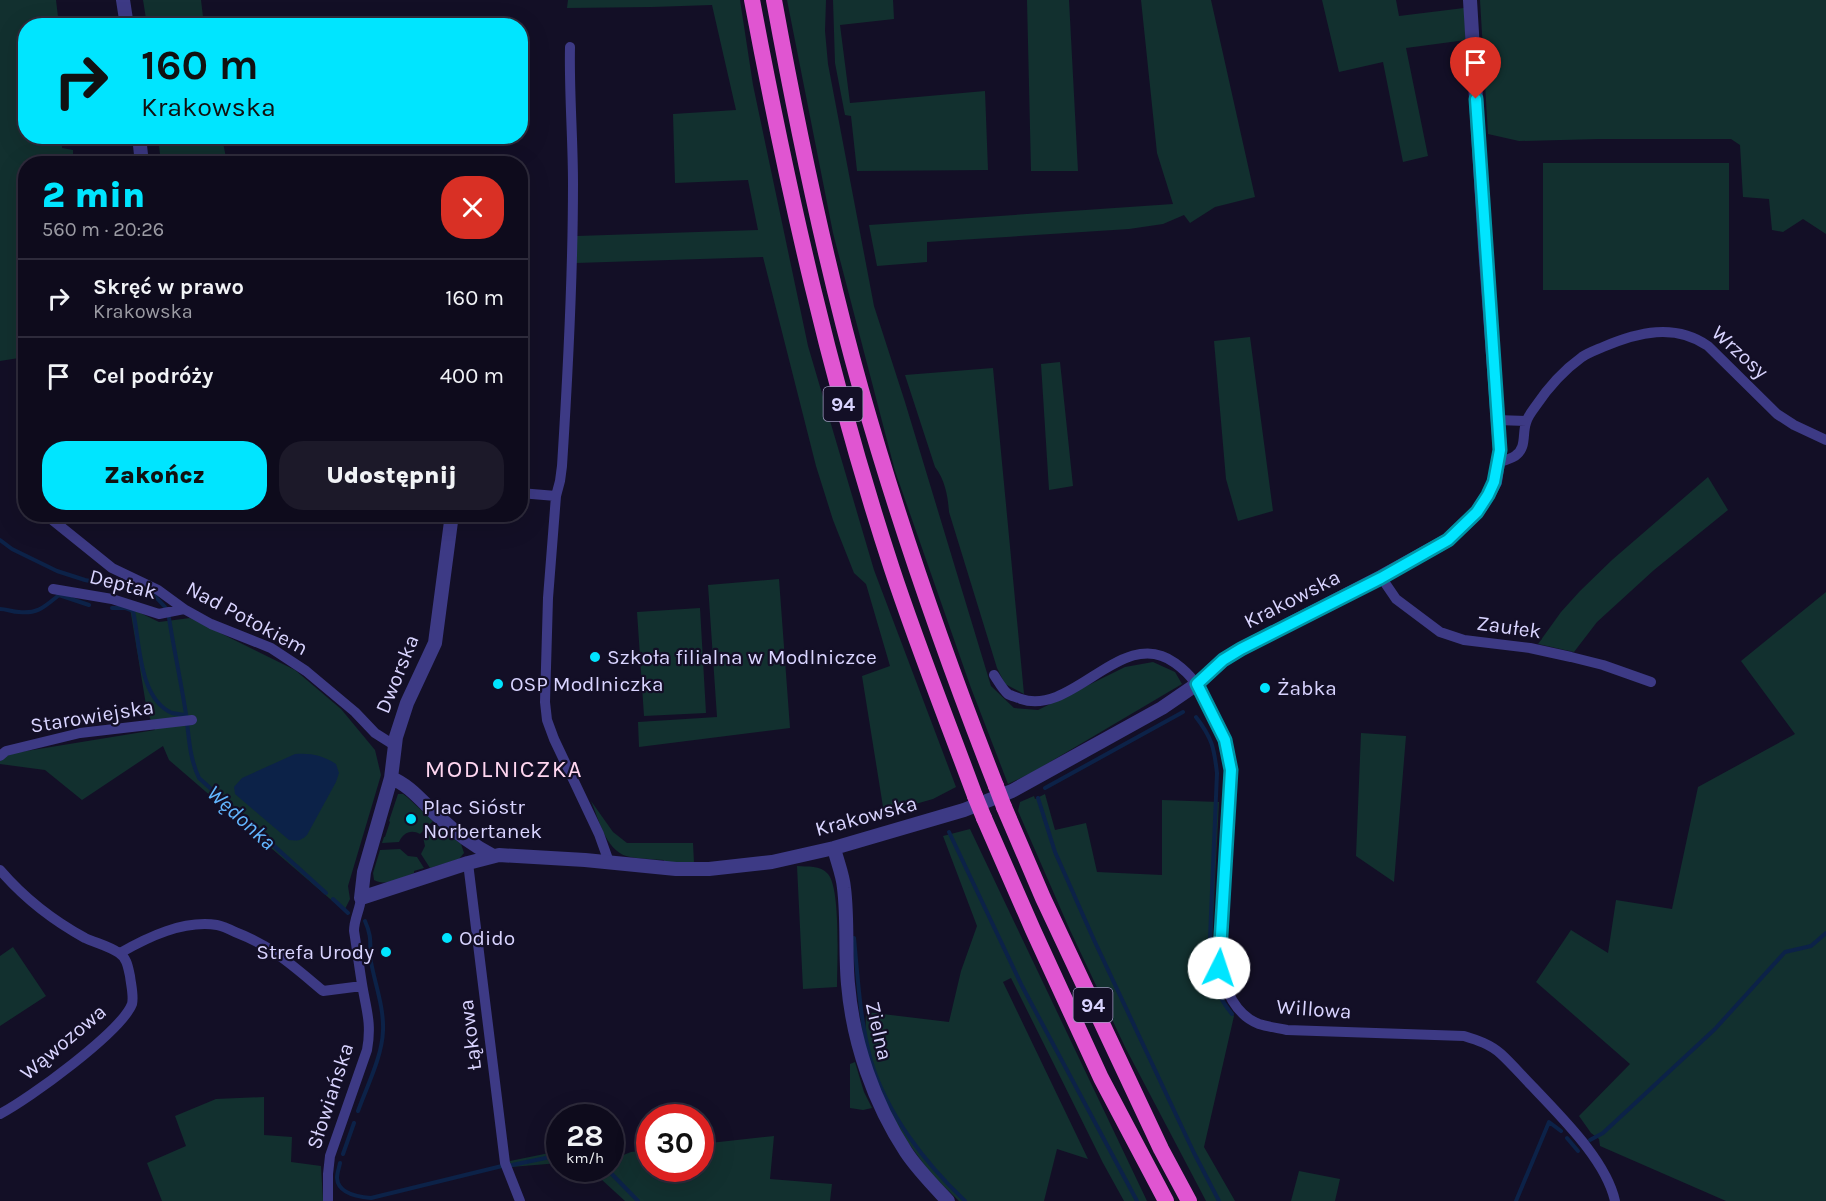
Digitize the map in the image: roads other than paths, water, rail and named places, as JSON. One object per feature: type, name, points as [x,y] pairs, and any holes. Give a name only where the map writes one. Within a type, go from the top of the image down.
[{"type":"highway","name":"94","points":[[752,0],[782,156],[806,264],[839,393],[892,569],[984,818],[1101,1078],[1166,1201]]},
{"type":"highway","name":"94","points":[[774,0],[793,107],[861,390],[894,498],[957,685],[1004,807],[1043,898],[1161,1149],[1189,1201]]},
{"type":"street","points":[[123,0],[126,18]]},
{"type":"street","name":"Krakowska","points":[[493,856],[518,855],[709,869],[772,862],[834,848],[964,810],[1012,791],[1162,708],[1197,684],[1223,660],[1241,649],[1381,578],[1448,540],[1464,526],[1488,495],[1494,482],[1500,450],[1470,0]]},
{"type":"street","points":[[570,47],[569,84],[573,184],[571,281],[564,443],[556,496],[548,598],[545,702],[547,720],[599,834],[609,862]]},
{"type":"street","name":"Wrzosy","points":[[1497,463],[1516,455],[1524,443],[1526,421],[1544,394],[1583,356],[1635,336],[1658,332],[1697,338],[1777,414],[1826,440]]},
{"type":"street","points":[[1497,420],[1526,421]]},
{"type":"street","points":[[528,494],[556,496]]},
{"type":"street","name":"Nad Potokiem","points":[[55,522],[112,568],[158,590],[184,609],[211,624],[271,648],[306,670],[356,712],[375,734],[394,745]]},
{"type":"street","name":"Dworska","points":[[391,778],[394,745],[407,704],[435,643],[451,522]]},
{"type":"street","name":"Zaułek","points":[[1381,578],[1396,599],[1440,632],[1464,640],[1530,648],[1592,662],[1651,682]]},
{"type":"street","name":"Deptak","points":[[53,589],[120,601],[152,613],[159,614],[184,609]]},
{"type":"street","name":"Willowa","points":[[994,675],[1008,694],[1024,700],[1041,701],[1058,696],[1117,662],[1134,656],[1157,653],[1167,656],[1185,670],[1197,684],[1225,740],[1231,770],[1219,968],[1228,994],[1243,1014],[1258,1024],[1287,1030],[1464,1035],[1485,1043],[1500,1053],[1569,1125],[1596,1162],[1613,1191],[1615,1201]]},
{"type":"street","name":"Starowiejska","points":[[0,756],[6,751],[80,733],[192,720]]},
{"type":"street","points":[[391,778],[402,782],[469,842],[493,856],[361,898],[364,872],[391,778]]},
{"type":"street","name":"Zielna","points":[[834,848],[844,886],[848,985],[856,1035],[866,1070],[886,1117],[906,1152],[948,1201]]},
{"type":"street","name":"Łąkowa","points":[[468,863],[505,1163],[520,1201]]},
{"type":"street","points":[[0,870],[16,889],[49,916],[87,938],[120,953],[168,931],[202,924],[219,925],[251,938],[278,953],[323,991],[362,986]]},
{"type":"street","name":"Słowiańska","points":[[328,1201],[330,1156],[367,1050],[369,1038],[370,1022],[362,986],[354,926],[361,898]]},
{"type":"street","name":"Wąwozowa","points":[[0,1114],[53,1078],[118,1025],[133,997],[128,964],[120,953]]},
{"type":"water","points":[[295,754],[311,754],[326,758],[336,764],[339,773],[307,835],[301,839],[289,840],[235,794],[234,787],[242,778]]},
{"type":"waterway","name":"Wędonka","points":[[0,540],[12,549],[57,571],[85,580],[153,594],[165,607]]},
{"type":"waterway","points":[[0,609],[32,612],[59,595],[89,605]]},
{"type":"waterway","points":[[112,608],[125,608],[133,611],[142,668],[153,695],[161,706],[172,713],[186,716]]},
{"type":"waterway","name":"Wędonka","points":[[169,618],[191,754],[199,778],[326,893]]},
{"type":"waterway","points":[[1045,788],[1183,712]]},
{"type":"waterway","points":[[1196,717],[1211,743],[1217,773],[1209,962],[1217,990],[1232,1014]]},
{"type":"waterway","points":[[1038,798],[1055,852],[1094,940],[1194,1153],[1219,1201]]},
{"type":"waterway","points":[[949,832],[1022,986],[1137,1201]]},
{"type":"waterway","name":"Wędonka","points":[[333,899],[348,913]]},
{"type":"waterway","name":"Wędonka","points":[[358,1111],[377,1061],[383,1031],[381,1004],[371,962],[370,937],[365,921]]},
{"type":"waterway","points":[[1590,1140],[1603,1133],[1715,1029],[1785,952],[1811,946],[1826,933]]},
{"type":"waterway","points":[[854,938],[864,1031],[878,1081],[909,1137],[936,1171],[965,1201]]},
{"type":"waterway","points":[[1516,1201],[1549,1122],[1561,1131]]},
{"type":"waterway","points":[[343,1154],[354,1123]]},
{"type":"waterway","points":[[1567,1138],[1578,1151]]},
{"type":"waterway","name":"Wędonka","points":[[512,1165],[546,1158]]},
{"type":"waterway","name":"Wędonka","points":[[340,1163],[337,1178],[341,1188],[355,1195],[371,1198],[502,1166]]},
{"type":"waterway","name":"Wędonka","points":[[620,1182],[638,1201]]},
{"type":"place","name":"Szkoła filialna w Modlniczce","points":[[595,657]]},
{"type":"place","name":"OSP Modlniczka","points":[[498,684]]},
{"type":"place","name":"Żabka","points":[[1265,688]]},
{"type":"place","name":"Plac Sióstr Norbertanek","points":[[411,819]]},
{"type":"place","name":"Odido","points":[[447,938]]},
{"type":"place","name":"Strefa Urody","points":[[386,952]]},
{"type":"district","name":"MODLNICZKA","points":[[504,769]]}]
